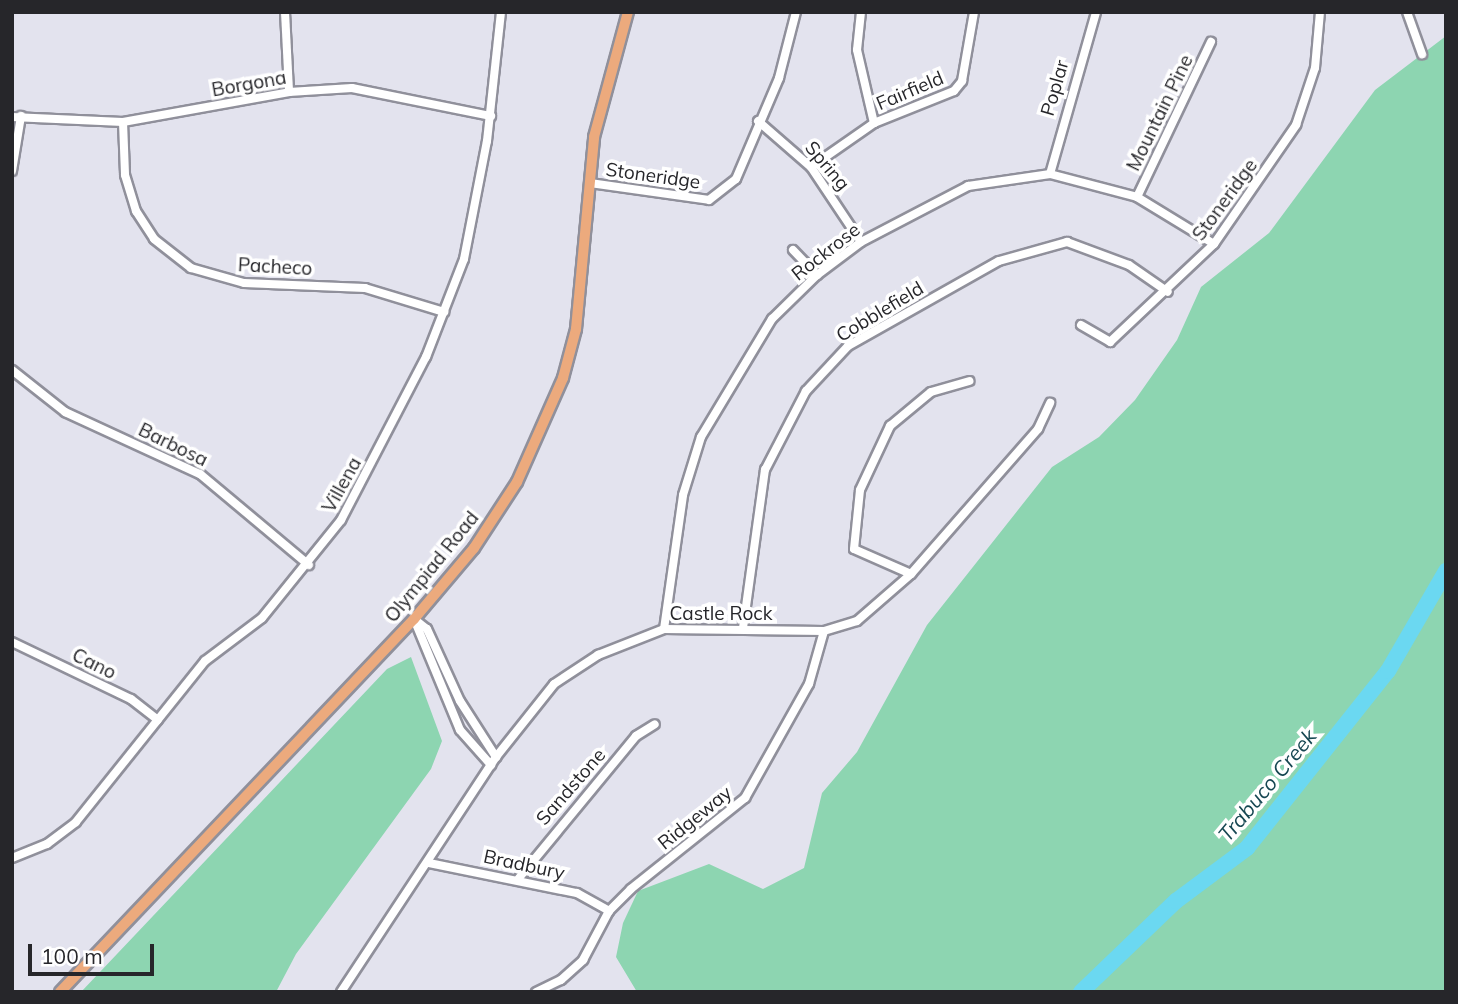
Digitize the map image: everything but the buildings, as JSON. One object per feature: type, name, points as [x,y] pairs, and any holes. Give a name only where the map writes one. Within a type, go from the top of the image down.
[{"type":"main road","name":"Olympiad Road","points":[[60,992],[414,619],[474,548],[538,442],[576,329],[590,183],[603,91],[628,12]]},
{"type":"street","points":[[285,12],[289,92]]},
{"type":"street","name":"Villena","points":[[12,858],[47,844],[76,822],[205,661],[262,618],[309,565],[381,447],[444,312],[472,232],[491,116],[492,56],[501,12]]},
{"type":"street","name":"Stoneridge","points":[[590,183],[709,200],[736,179],[758,121],[779,78],[796,12]]},
{"type":"street","points":[[861,12],[859,60],[874,123]]},
{"type":"street","name":"Fairfield","points":[[811,167],[874,123],[954,91],[962,81],[974,12]]},
{"type":"street","name":"Poplar","points":[[1050,174],[1096,12]]},
{"type":"street","name":"Stoneridge","points":[[1081,325],[1110,342],[1168,292],[1214,244],[1296,125],[1315,68],[1321,12]]},
{"type":"street","points":[[1407,12],[1422,54]]},
{"type":"street","name":"Mountain Pine","points":[[1137,197],[1211,42]]},
{"type":"street","name":"Borgona","points":[[17,117],[123,122],[289,92],[352,88],[491,116]]},
{"type":"street","points":[[12,171],[17,117]]},
{"type":"street","name":"Spring","points":[[758,121],[811,167],[861,242]]},
{"type":"street","name":"Pacheco","points":[[123,122],[125,175],[136,211],[154,239],[191,268],[244,283],[365,288],[444,312]]},
{"type":"street","name":"Rockrose","points":[[664,629],[683,495],[701,437],[772,319],[817,275],[861,242],[968,186],[1050,174],[1137,197],[1214,244]]},
{"type":"street","name":"Cobblefield","points":[[743,628],[765,470],[806,391],[848,346],[999,261],[1067,242],[1129,265],[1168,292]]},
{"type":"street","points":[[793,250],[817,275]]},
{"type":"street","name":"Barbosa","points":[[12,370],[65,412],[200,474],[309,565]]},
{"type":"street","points":[[911,574],[854,549],[860,490],[890,426],[932,392],[969,382]]},
{"type":"street","name":"Castle Rock","points":[[341,992],[429,863],[493,761],[554,684],[598,654],[664,629],[824,631],[857,621],[911,574],[1038,429],[1050,403]]},
{"type":"street","points":[[414,619],[427,629],[493,761]]},
{"type":"street","points":[[414,619],[470,743],[493,761]]},
{"type":"street","name":"Ridgeway","points":[[536,992],[561,979],[583,960],[609,911],[746,798],[809,684],[824,631]]},
{"type":"street","name":"Cano","points":[[12,642],[131,699],[158,720]]},
{"type":"street","points":[[429,655],[438,650]]},
{"type":"street","name":"Sandstone","points":[[519,878],[628,746],[655,724]]},
{"type":"street","points":[[470,743],[481,734]]},
{"type":"street","name":"Bradbury","points":[[429,863],[519,878],[577,893],[609,911]]},
{"type":"green space","points":[[1446,36],[1446,992],[637,992],[616,957],[623,923],[638,891],[709,864],[763,889],[804,868],[822,793],[857,752],[927,625],[1052,467],[1099,437],[1135,400],[1177,340],[1201,287],[1269,233],[1375,90]]},
{"type":"green space","points":[[411,657],[442,741],[431,769],[296,954],[276,992],[81,992],[387,669]]},
{"type":"waterway","name":"Trabuco Creek","points":[[1081,992],[1176,901],[1247,848],[1388,671],[1446,571]]}]
